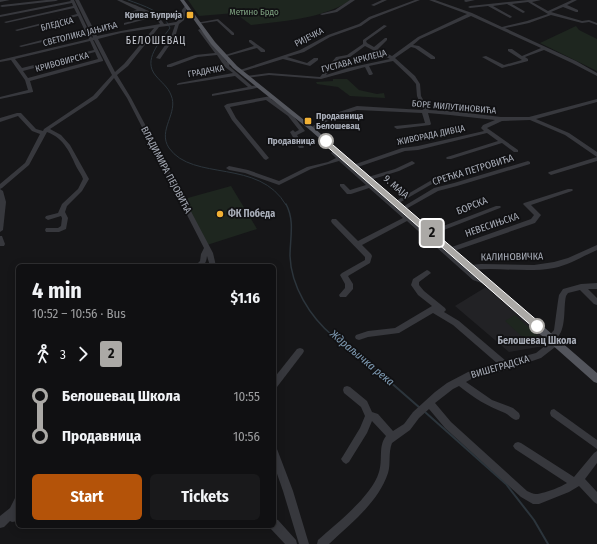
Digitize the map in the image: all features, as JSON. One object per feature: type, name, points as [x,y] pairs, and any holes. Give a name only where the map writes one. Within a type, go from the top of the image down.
[{"type":"main road","name":"9. МАЈА","points":[[182,0],[206,36],[228,64],[238,73],[246,77],[255,87],[312,129],[404,208],[410,217],[432,233],[597,379]]},
{"type":"street","points":[[0,1],[8,0]]},
{"type":"street","points":[[2,6],[56,0]]},
{"type":"street","points":[[119,0],[155,16]]},
{"type":"street","points":[[322,14],[336,11],[353,0]]},
{"type":"street","points":[[373,5],[384,0]]},
{"type":"street","name":"РИЈЕЧКА","points":[[238,73],[302,51],[329,36],[364,22],[370,18],[418,0]]},
{"type":"street","points":[[431,0],[473,15],[502,28],[596,74]]},
{"type":"street","points":[[473,0],[466,0],[473,15]]},
{"type":"street","points":[[470,7],[539,0]]},
{"type":"street","points":[[502,28],[528,22],[575,0]]},
{"type":"street","points":[[74,1],[75,7],[86,28],[94,38]]},
{"type":"street","points":[[0,16],[74,1]]},
{"type":"street","points":[[74,1],[94,38]]},
{"type":"street","points":[[530,2],[550,13],[582,22],[589,21],[597,24]]},
{"type":"street","points":[[509,4],[523,12]]},
{"type":"street","points":[[563,5],[577,11]]},
{"type":"street","points":[[490,6],[510,17]]},
{"type":"street","points":[[6,22],[75,7]]},
{"type":"street","points":[[158,58],[173,37],[177,23],[182,20],[186,7]]},
{"type":"street","points":[[126,14],[140,10]]},
{"type":"street","points":[[17,30],[79,15]]},
{"type":"street","points":[[393,58],[424,35],[473,15]]},
{"type":"street","points":[[125,24],[155,16]]},
{"type":"street","points":[[0,187],[27,164],[45,132],[95,97],[114,75],[126,65],[158,27],[155,16]]},
{"type":"street","points":[[199,26],[218,20],[233,34]]},
{"type":"street","name":"СВЕТОЛИКА ЈАЊИЋА","points":[[1,61],[121,32],[177,23]]},
{"type":"street","points":[[321,78],[338,58],[348,56],[365,44],[364,41],[385,26]]},
{"type":"street","points":[[22,46],[86,28]]},
{"type":"street","name":"БЛЕДСКА","points":[[32,38],[86,28]]},
{"type":"street","name":"КРИВОВИРСКА","points":[[27,80],[101,60],[94,38]]},
{"type":"street","name":"ВЛАДИМИРА ПЕЈОВИЋА","points":[[94,38],[114,75],[129,98],[212,257],[213,264]]},
{"type":"street","points":[[375,49],[386,39]]},
{"type":"street","points":[[250,41],[263,52]]},
{"type":"street","points":[[365,44],[393,58],[418,82],[419,96],[428,124],[397,127]]},
{"type":"street","points":[[410,45],[417,47],[433,58]]},
{"type":"street","points":[[169,66],[197,56],[221,55],[257,47]]},
{"type":"street","points":[[522,57],[545,48]]},
{"type":"street","points":[[21,70],[97,50]]},
{"type":"street","points":[[484,57],[504,67],[526,60],[510,50]]},
{"type":"street","points":[[0,54],[1,61]]},
{"type":"street","points":[[282,57],[308,65],[316,59]]},
{"type":"street","name":"ГУСТАВА КРКЛЕЦА","points":[[246,77],[268,74],[321,78],[393,58]]},
{"type":"street","points":[[0,98],[31,92],[27,80],[13,59]]},
{"type":"street","points":[[366,65],[371,74]]},
{"type":"street","points":[[238,73],[255,87]]},
{"type":"street","name":"ГРАДАЧКА","points":[[179,84],[238,73]]},
{"type":"street","points":[[214,95],[255,87]]},
{"type":"street","points":[[266,158],[234,119],[227,106],[269,97],[290,115],[302,131],[293,133],[302,147]]},
{"type":"street","name":"БОРЕ МИЛУТИНОВИЋА","points":[[312,129],[332,116],[354,109],[469,114],[501,118],[532,119],[597,100]]},
{"type":"street","points":[[0,120],[19,114],[34,130],[45,132],[61,138],[70,147],[85,176],[82,187],[64,205],[62,212],[65,218],[64,227],[55,231],[48,230]]},
{"type":"street","points":[[501,118],[486,125],[484,128],[516,151]]},
{"type":"street","points":[[532,119],[567,134],[597,155]]},
{"type":"street","name":"ЖИВОРАДА ДИВЦА","points":[[354,166],[404,149],[421,147],[490,132]]},
{"type":"street","points":[[449,158],[504,141]]},
{"type":"street","points":[[336,150],[334,153],[340,159],[372,182],[476,278],[487,282]]},
{"type":"street","points":[[228,168],[246,171],[279,183],[309,168],[340,159]]},
{"type":"street","points":[[551,173],[597,159]]},
{"type":"street","points":[[342,186],[349,193],[390,171],[398,170],[412,163]]},
{"type":"street","name":"СРЕЋКА ПЕТРОВИЋА","points":[[404,208],[436,189],[455,186],[528,163]]},
{"type":"street","points":[[0,178],[9,180]]},
{"type":"street","points":[[397,202],[437,179]]},
{"type":"street","name":"НЕВЕСИЊСКА","points":[[451,250],[517,228],[533,221],[538,217],[538,214],[526,204],[570,190]]},
{"type":"street","points":[[0,191],[3,202],[0,230]]},
{"type":"street","name":"БОРСКА","points":[[432,233],[498,206]]},
{"type":"street","points":[[48,218],[62,212]]},
{"type":"street","points":[[358,244],[410,217]]},
{"type":"street","points":[[334,221],[368,254],[369,259],[358,268],[344,275],[349,289],[343,295]]},
{"type":"street","name":"КАЛИНОВИЧКА","points":[[471,268],[493,265],[532,267],[554,265],[597,247]]},
{"type":"street","points":[[200,264],[203,262],[204,254],[207,249]]},
{"type":"street","points":[[427,273],[416,281],[416,288],[445,312],[446,316]]},
{"type":"street","points":[[554,340],[558,330],[562,298],[567,290],[597,286]]},
{"type":"street","points":[[581,287],[597,302]]},
{"type":"street","points":[[360,337],[368,334],[396,331],[432,309],[446,316],[506,366]]},
{"type":"street","name":"ВИШЕГРАДСКА","points":[[392,436],[407,427],[416,415],[427,405],[459,381],[478,373],[538,356],[554,340]]},
{"type":"street","points":[[276,381],[300,351]]},
{"type":"street","points":[[459,381],[490,403],[507,409],[516,416]]},
{"type":"street","points":[[346,459],[364,430],[369,416],[364,404],[347,390]]},
{"type":"street","points":[[427,405],[524,494],[533,499],[539,499],[566,488],[577,481],[597,456]]},
{"type":"street","points":[[554,413],[597,445]]},
{"type":"street","points":[[322,544],[366,502],[376,489],[384,472],[387,444],[392,436],[378,420],[369,416]]},
{"type":"street","points":[[518,446],[567,477],[577,481],[597,499]]},
{"type":"street","points":[[276,458],[304,544]]},
{"type":"street","points":[[0,523],[15,514]]},
{"type":"street","points":[[276,526],[292,544]]},
{"type":"shaded area","points":[[486,287],[546,338],[546,344],[544,346],[509,352],[455,306]]},
{"type":"green space","name":"Метино Брдо","points":[[188,0],[351,0],[328,11],[315,15],[251,25],[235,13],[199,16]]},
{"type":"green space","points":[[576,26],[579,30],[597,39],[597,71],[540,43]]},
{"type":"green space","points":[[333,79],[347,79],[359,90],[377,94],[384,93],[385,98],[350,96],[338,87],[317,84],[316,82],[333,81]]},
{"type":"green space","name":"ФК Победа","points":[[231,186],[257,229],[207,245],[184,199]]},
{"type":"green space","points":[[515,315],[538,336],[528,342],[505,321]]},
{"type":"waterway","name":"Ждраљичка река","points":[[128,0],[158,13],[163,17],[170,28],[157,45],[151,64],[152,70],[156,76],[170,92],[173,102],[165,135],[169,148],[180,158],[194,165],[243,175],[260,181],[274,190],[286,205]]},
{"type":"waterway","name":"Ждраљичка река","points":[[286,204],[289,210],[291,223],[291,267],[303,300],[317,320],[325,328],[336,338],[359,354]]},
{"type":"waterway","name":"Ждраљичка река","points":[[357,353],[420,408]]},
{"type":"waterway","name":"Ждраљичка река","points":[[425,412],[506,484],[534,520],[548,544]]},
{"type":"bus line","name":"2","points":[[326,141],[537,326]]},
{"type":"place","name":"Крива Ћуприја","points":[[190,15]]},
{"type":"place","name":"Продавница Белошевац","points":[[308,121]]},
{"type":"place","name":"Продавница","points":[[326,141]]},
{"type":"place","name":"ФК Победа","points":[[220,214]]},
{"type":"place","name":"Белошевац Школа","points":[[537,326]]},
{"type":"district","name":"БЕЛОШЕВАЦ","points":[[156,41]]}]
